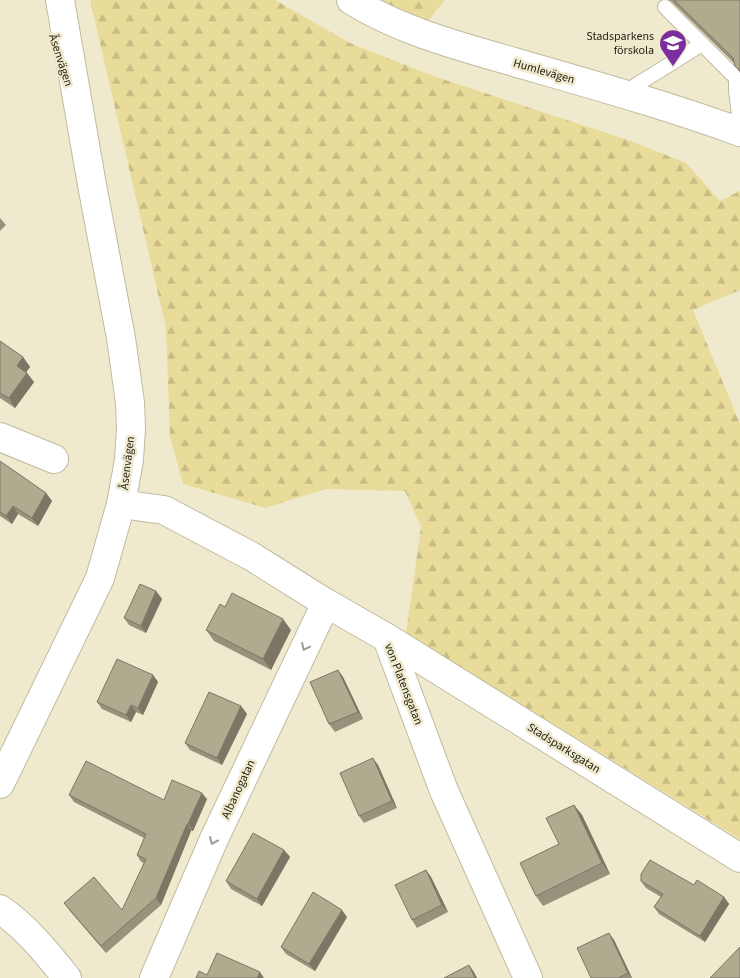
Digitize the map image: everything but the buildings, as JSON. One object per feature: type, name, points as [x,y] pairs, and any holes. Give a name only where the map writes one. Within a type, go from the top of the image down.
[{"type":"street","name":"Åsenvägen","points":[[42,0],[80,120]]},
{"type":"street","name":"Åsenvägen","points":[[0,784],[100,578],[121,504],[129,460],[130,403],[121,338],[80,120],[60,0]]},
{"type":"street","name":"Humlevägen","points":[[351,0],[396,24],[436,40],[622,94],[740,132]]},
{"type":"street","points":[[0,437],[54,459]]},
{"type":"street","name":"von Platensgatan","points":[[121,504],[164,510],[251,556],[326,603],[387,638],[444,791],[528,978]]},
{"type":"street","name":"Albanogatan","points":[[154,978],[214,839],[326,603]]},
{"type":"street","name":"Stadsparksgatan","points":[[387,638],[740,858]]},
{"type":"street","points":[[0,909],[16,920],[32,935],[66,978]]},
{"type":"lane","points":[[665,7],[736,78],[740,124]]},
{"type":"lane","points":[[622,94],[702,44]]},
{"type":"green space","points":[[90,0],[275,0],[350,43],[436,77],[631,141],[686,163],[720,201],[740,191],[740,290],[693,310],[740,424],[740,839],[406,633],[421,527],[405,491],[326,489],[265,508],[183,484],[170,437],[166,328]]},
{"type":"green space","points":[[376,0],[445,0],[425,24]]},
{"type":"place","name":"Stadsparkens förskola","points":[[673,67]]}]
